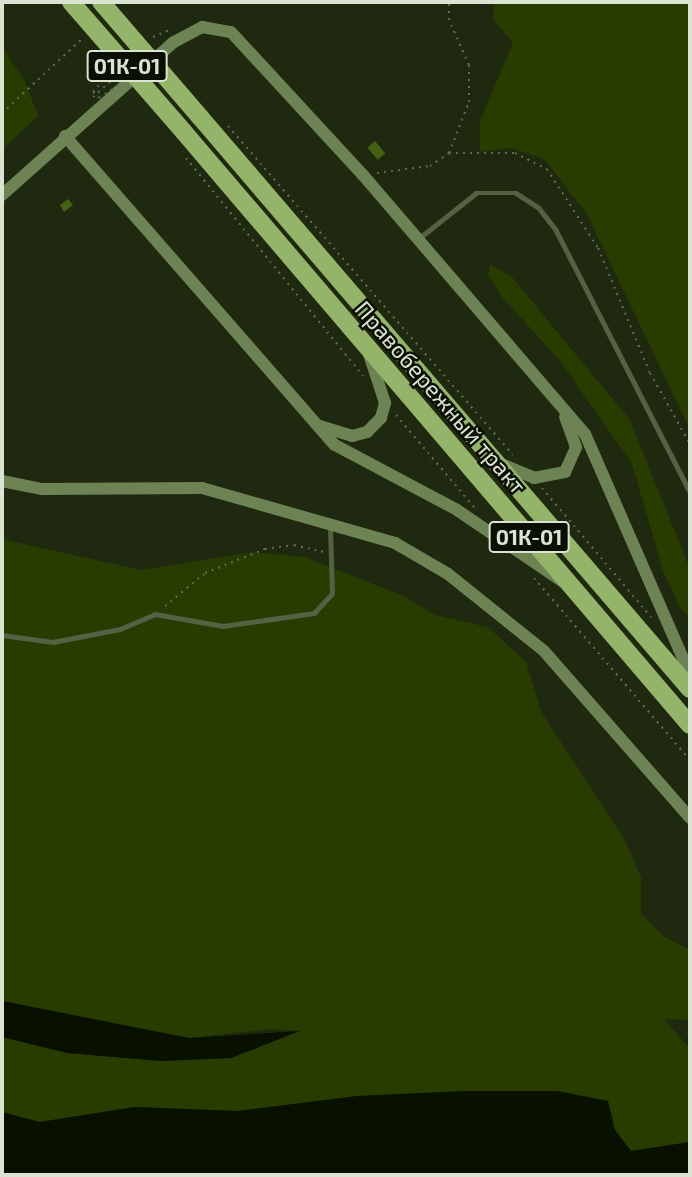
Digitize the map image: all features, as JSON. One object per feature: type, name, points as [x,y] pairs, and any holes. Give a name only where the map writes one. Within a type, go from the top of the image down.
[{"type":"highway","name":"Правобережный тракт","points":[[71,2],[690,725]]},
{"type":"highway","name":"Правобережный тракт","points":[[101,2],[690,688]]},
{"type":"street","points":[[2,195],[65,136],[174,42],[202,27],[216,27],[244,41],[544,385],[590,444],[690,674]]},
{"type":"street","points":[[65,136],[335,445],[457,510],[573,589]]},
{"type":"street","points":[[313,423],[352,436],[374,425],[385,403],[368,350]]},
{"type":"street","points":[[492,457],[514,472],[534,478],[565,472],[576,447],[571,427],[544,385]]},
{"type":"street","points":[[2,481],[41,489],[202,488],[395,543],[485,602],[572,680],[690,818]]},
{"type":"lane","points":[[417,239],[476,193],[516,193],[539,208],[556,230],[690,492]]},
{"type":"lane","points":[[2,635],[53,642],[120,629],[155,614],[223,626],[275,622],[314,613],[332,594],[330,523]]},
{"type":"path","points":[[362,176],[430,166],[449,153],[470,102],[470,65],[449,20],[449,2]]},
{"type":"path","points":[[151,38],[171,27]]},
{"type":"path","points":[[2,113],[92,31]]},
{"type":"path","points":[[118,62],[93,92],[99,98],[124,81]]},
{"type":"path","points":[[219,118],[516,458]]},
{"type":"path","points":[[180,150],[367,382]]},
{"type":"path","points":[[449,153],[515,153],[547,169],[598,248],[650,373],[690,444]]},
{"type":"path","points":[[385,403],[483,517]]},
{"type":"path","points":[[534,478],[657,624]]},
{"type":"path","points":[[155,614],[205,573],[265,549],[294,545],[331,554]]},
{"type":"path","points":[[526,568],[690,760]]},
{"type":"green space","points":[[493,2],[690,2],[690,430],[587,214],[544,159],[511,148],[480,152],[480,121],[513,43],[494,20]]},
{"type":"green space","points":[[2,47],[25,81],[38,116],[2,150]]},
{"type":"green space","points":[[490,264],[512,277],[630,420],[690,569],[690,619],[681,609],[663,571],[632,464],[560,361],[502,297],[488,275]]},
{"type":"green space","points":[[2,535],[10,541],[141,570],[253,552],[304,557],[404,596],[435,615],[488,627],[526,662],[542,713],[625,840],[641,878],[641,914],[663,936],[690,950],[690,1020],[664,1019],[690,1049],[690,1142],[631,1151],[615,1130],[607,1101],[557,1091],[357,1096],[237,1111],[135,1107],[40,1122],[2,1112],[2,1037],[67,1053],[161,1061],[231,1058],[299,1031],[271,1029],[189,1038],[2,1001]]},
{"type":"shaded area","points":[[2,1001],[189,1038],[300,1031],[231,1058],[161,1061],[67,1053],[2,1037]]},
{"type":"shaded area","points":[[463,1091],[557,1091],[608,1101],[615,1130],[631,1151],[690,1142],[690,1175],[2,1175],[2,1112],[40,1122],[135,1107],[237,1111],[357,1096]]},
{"type":"building","points":[[375,141],[385,153],[378,160],[367,147]]},
{"type":"building","points":[[68,199],[73,205],[64,212],[60,205]]}]
